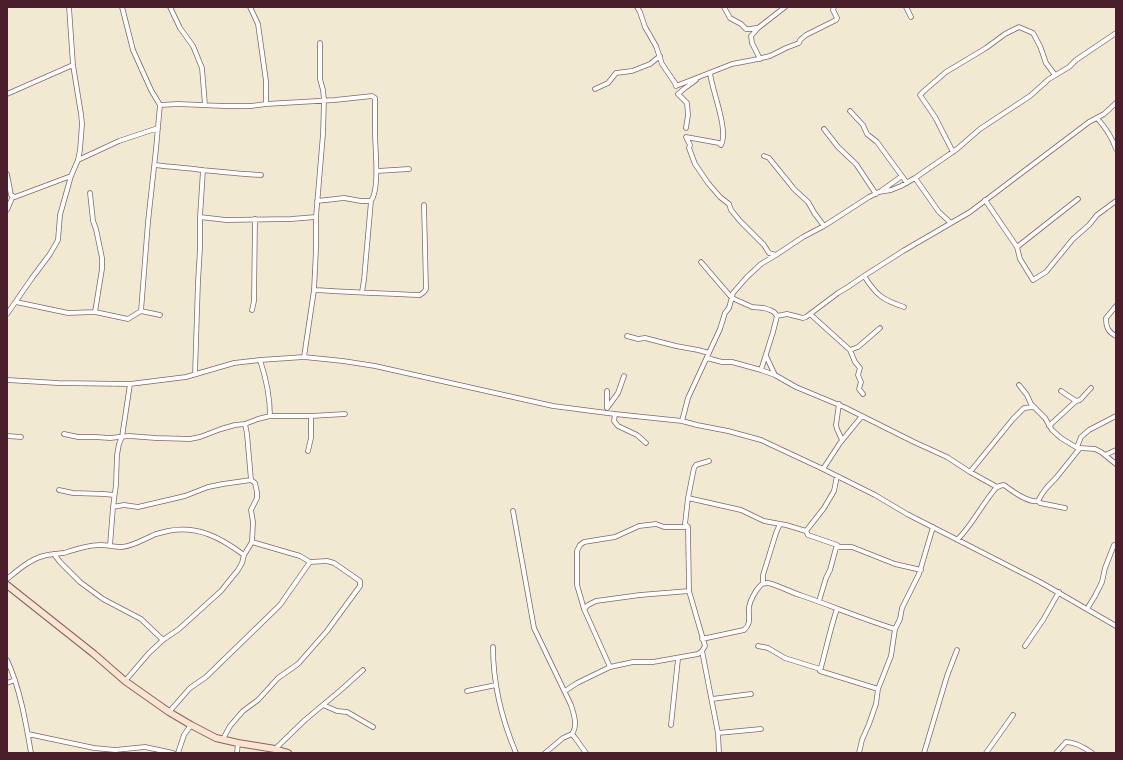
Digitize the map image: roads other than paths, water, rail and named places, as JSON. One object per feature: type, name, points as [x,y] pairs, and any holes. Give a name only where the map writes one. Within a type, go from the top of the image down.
[{"type":"street","points":[[7,314],[50,254],[58,240],[60,215],[71,176],[78,160],[82,124],[73,65],[69,7]]},
{"type":"street","points":[[122,7],[134,50],[151,90],[160,105],[148,222],[141,311]]},
{"type":"street","points":[[170,7],[180,28],[193,46],[202,68],[205,105]]},
{"type":"street","points":[[250,7],[258,24],[261,39],[266,81],[266,104]]},
{"type":"street","points":[[637,7],[640,12],[642,22],[656,46],[662,64],[676,86],[732,64],[770,56],[799,43],[806,34],[836,20],[837,18],[833,10],[834,7]]},
{"type":"street","points":[[724,7],[730,18],[741,24],[746,29],[758,28]]},
{"type":"street","points":[[760,59],[752,42],[752,34],[785,7]]},
{"type":"street","points":[[906,7],[911,17]]},
{"type":"street","points":[[953,152],[935,118],[920,95],[946,72],[986,48],[1005,34],[1019,27],[1033,33],[1040,46],[1046,63],[1055,75]]},
{"type":"street","points":[[878,193],[890,190],[915,178],[964,144],[980,129],[1030,96],[1055,75],[1070,67],[1076,60],[1116,33]]},
{"type":"street","points":[[304,357],[314,290],[316,216],[323,134],[324,100],[320,79],[320,43]]},
{"type":"street","points":[[595,89],[608,83],[616,73],[632,71],[650,64],[660,56]]},
{"type":"street","points":[[7,94],[73,65]]},
{"type":"street","points":[[708,74],[711,79],[723,126],[723,141],[721,145],[719,143],[686,137],[690,145],[689,148],[692,157],[708,183],[720,197],[729,204],[731,210],[740,221],[764,245],[769,253],[776,255]]},
{"type":"street","points":[[686,128],[688,115],[687,103],[678,94],[689,85],[708,74]]},
{"type":"street","points":[[160,105],[251,106],[372,96],[375,98],[377,170],[374,194],[371,201],[362,292]]},
{"type":"street","points":[[777,316],[787,314],[805,318],[838,293],[864,276],[903,251],[970,212],[1116,103]]},
{"type":"street","points":[[850,111],[863,125],[868,134],[877,142],[907,183]]},
{"type":"street","points":[[1097,118],[1111,137],[1116,149]]},
{"type":"street","points":[[78,160],[119,141],[158,128]]},
{"type":"street","points":[[824,129],[838,147],[856,164],[878,193]]},
{"type":"street","points":[[764,156],[769,158],[794,189],[808,202],[824,226]]},
{"type":"street","points":[[155,165],[234,174],[261,175]]},
{"type":"street","points":[[377,170],[409,169]]},
{"type":"street","points":[[195,374],[203,170]]},
{"type":"street","points":[[7,174],[11,195],[13,196]]},
{"type":"street","points":[[13,196],[15,197],[71,176]]},
{"type":"street","points":[[765,260],[776,255],[803,237],[878,193],[902,176]]},
{"type":"street","points":[[915,178],[939,212],[951,223]]},
{"type":"street","points":[[90,193],[93,221],[102,258],[102,269],[95,312]]},
{"type":"street","points":[[7,210],[13,196]]},
{"type":"street","points":[[317,201],[344,198],[360,201],[371,201]]},
{"type":"street","points":[[1017,247],[1078,199]]},
{"type":"street","points":[[985,200],[1017,247],[1020,259],[1033,280],[1046,272],[1073,239],[1089,225],[1097,215],[1116,201]]},
{"type":"street","points":[[314,290],[420,295],[424,292],[426,289],[424,204]]},
{"type":"street","points":[[200,217],[226,220],[316,216]]},
{"type":"street","points":[[252,310],[254,301],[254,219]]},
{"type":"street","points":[[682,421],[688,398],[729,308],[733,293],[765,260],[769,253]]},
{"type":"street","points":[[701,262],[732,298],[752,307],[770,310],[777,316]]},
{"type":"street","points":[[864,276],[872,289],[887,301],[904,307]]},
{"type":"street","points":[[16,302],[68,313],[95,312],[128,319],[141,311],[160,315]]},
{"type":"street","points":[[1116,306],[1106,318],[1106,326],[1111,333],[1116,336]]},
{"type":"street","points":[[810,314],[850,350],[855,362],[860,368],[858,376],[861,382],[859,390],[863,394]]},
{"type":"street","points":[[761,370],[777,316]]},
{"type":"street","points":[[850,350],[858,347],[880,328]]},
{"type":"street","points":[[627,336],[638,339],[645,338],[698,350],[722,362],[732,362],[774,375],[796,387],[838,404],[947,457],[997,487]]},
{"type":"street","points":[[766,355],[774,375]]},
{"type":"street","points":[[7,380],[58,384],[130,384],[186,377],[234,363],[304,357],[375,366],[540,404],[682,421],[728,431],[761,440],[837,476],[907,514],[1059,592],[1116,626]]},
{"type":"street","points":[[260,360],[265,375],[270,402],[270,416]]},
{"type":"street","points":[[607,408],[618,392],[624,376]]},
{"type":"street","points":[[110,546],[112,508],[116,485],[119,444],[122,436],[130,384]]},
{"type":"street","points":[[1019,386],[1027,395],[1033,407],[1045,418],[1052,430],[1061,438],[1078,448],[1094,449],[1105,455],[1116,464]]},
{"type":"street","points":[[1049,426],[1080,400],[1091,388]]},
{"type":"street","points":[[607,391],[608,413]]},
{"type":"street","points":[[1061,391],[1076,402]]},
{"type":"street","points":[[838,404],[836,425],[842,440]]},
{"type":"street","points":[[970,472],[1013,419],[1024,408],[1033,407]]},
{"type":"street","points":[[64,434],[78,437],[110,438],[129,436],[190,439],[270,416],[345,414]]},
{"type":"street","points":[[614,414],[614,421],[618,426],[637,435],[646,443]]},
{"type":"street","points":[[308,451],[311,438],[311,416]]},
{"type":"street","points":[[823,469],[842,440],[862,416]]},
{"type":"street","points":[[1038,501],[1044,490],[1055,479],[1078,448],[1081,437],[1089,430],[1116,416]]},
{"type":"street","points":[[125,681],[149,653],[163,640],[179,629],[221,591],[238,570],[244,555],[252,542],[253,522],[251,510],[257,498],[257,492],[255,483],[251,480],[245,424]]},
{"type":"street","points":[[7,436],[21,437]]},
{"type":"street","points":[[1105,455],[1116,450]]},
{"type":"street","points":[[565,691],[577,683],[610,667],[633,662],[653,662],[678,659],[698,654],[702,651],[705,646],[689,591],[688,527],[685,524],[694,468],[696,465],[709,461]]},
{"type":"street","points":[[806,531],[824,508],[834,491],[837,476]]},
{"type":"street","points":[[112,508],[124,505],[138,507],[185,496],[208,487],[251,480]]},
{"type":"street","points":[[958,540],[972,524],[978,512],[997,487],[1002,484],[1033,502],[1038,501],[1040,503],[1065,508]]},
{"type":"street","points":[[59,490],[73,493],[104,494],[114,496]]},
{"type":"street","points":[[688,498],[741,510],[764,520],[806,531],[808,535],[834,543],[839,547],[852,547],[895,564],[921,570]]},
{"type":"street","points":[[513,511],[534,628],[565,691],[575,718],[575,727],[572,734],[563,738],[545,753]]},
{"type":"street","points":[[610,667],[584,609],[577,584],[577,551],[580,545],[584,542],[615,537],[639,526],[656,524],[664,528],[688,527]]},
{"type":"street","points":[[763,583],[763,575],[780,524]]},
{"type":"street","points":[[859,753],[862,740],[876,704],[878,689],[891,656],[895,629],[900,619],[902,608],[921,570],[933,526]]},
{"type":"street","points":[[7,579],[18,570],[42,556],[60,554],[86,546],[129,546],[156,534],[173,530],[187,529],[201,532],[218,538],[244,555]]},
{"type":"street","points":[[223,739],[230,726],[243,711],[258,700],[278,678],[298,664],[327,631],[360,586],[360,581],[334,563],[327,561],[310,562],[300,556],[252,542]]},
{"type":"street","points":[[1087,609],[1102,582],[1114,545]]},
{"type":"street","points":[[819,601],[830,570],[835,550],[839,547]]},
{"type":"street","points":[[54,554],[80,582],[104,599],[141,619],[163,640]]},
{"type":"street","points":[[169,712],[190,688],[206,676],[280,604],[310,562]]},
{"type":"street","points":[[702,639],[744,630],[750,622],[749,606],[752,598],[759,586],[763,583],[819,601],[837,609],[895,629]]},
{"type":"street","points":[[7,584],[125,681],[169,712],[216,738],[275,749],[288,753]]},
{"type":"street","points":[[584,609],[596,601],[640,595],[689,591]]},
{"type":"street","points":[[1025,646],[1043,620],[1059,592]]},
{"type":"street","points":[[820,669],[837,609]]},
{"type":"street","points":[[758,646],[768,648],[785,658],[820,669],[820,671],[878,689]]},
{"type":"street","points":[[494,647],[493,656],[496,685],[507,731],[516,753]]},
{"type":"street","points":[[924,753],[957,650]]},
{"type":"street","points":[[702,651],[718,733],[719,753]]},
{"type":"street","points":[[671,725],[678,659]]},
{"type":"street","points":[[7,660],[15,680],[31,753]]},
{"type":"street","points":[[275,749],[305,720],[364,670]]},
{"type":"street","points":[[7,683],[15,680]]},
{"type":"street","points":[[467,691],[496,685]]},
{"type":"street","points":[[712,699],[751,694]]},
{"type":"street","points":[[323,705],[337,711],[347,712],[373,727]]},
{"type":"street","points":[[986,753],[1013,715]]},
{"type":"street","points":[[178,753],[184,735],[191,725]]},
{"type":"street","points":[[718,733],[760,729]]},
{"type":"street","points":[[28,734],[94,748],[115,750],[145,747],[173,753]]},
{"type":"street","points":[[572,734],[586,753]]},
{"type":"street","points":[[1056,753],[1066,742],[1071,742],[1092,753]]},
{"type":"street","points":[[237,753],[238,743]]}]
